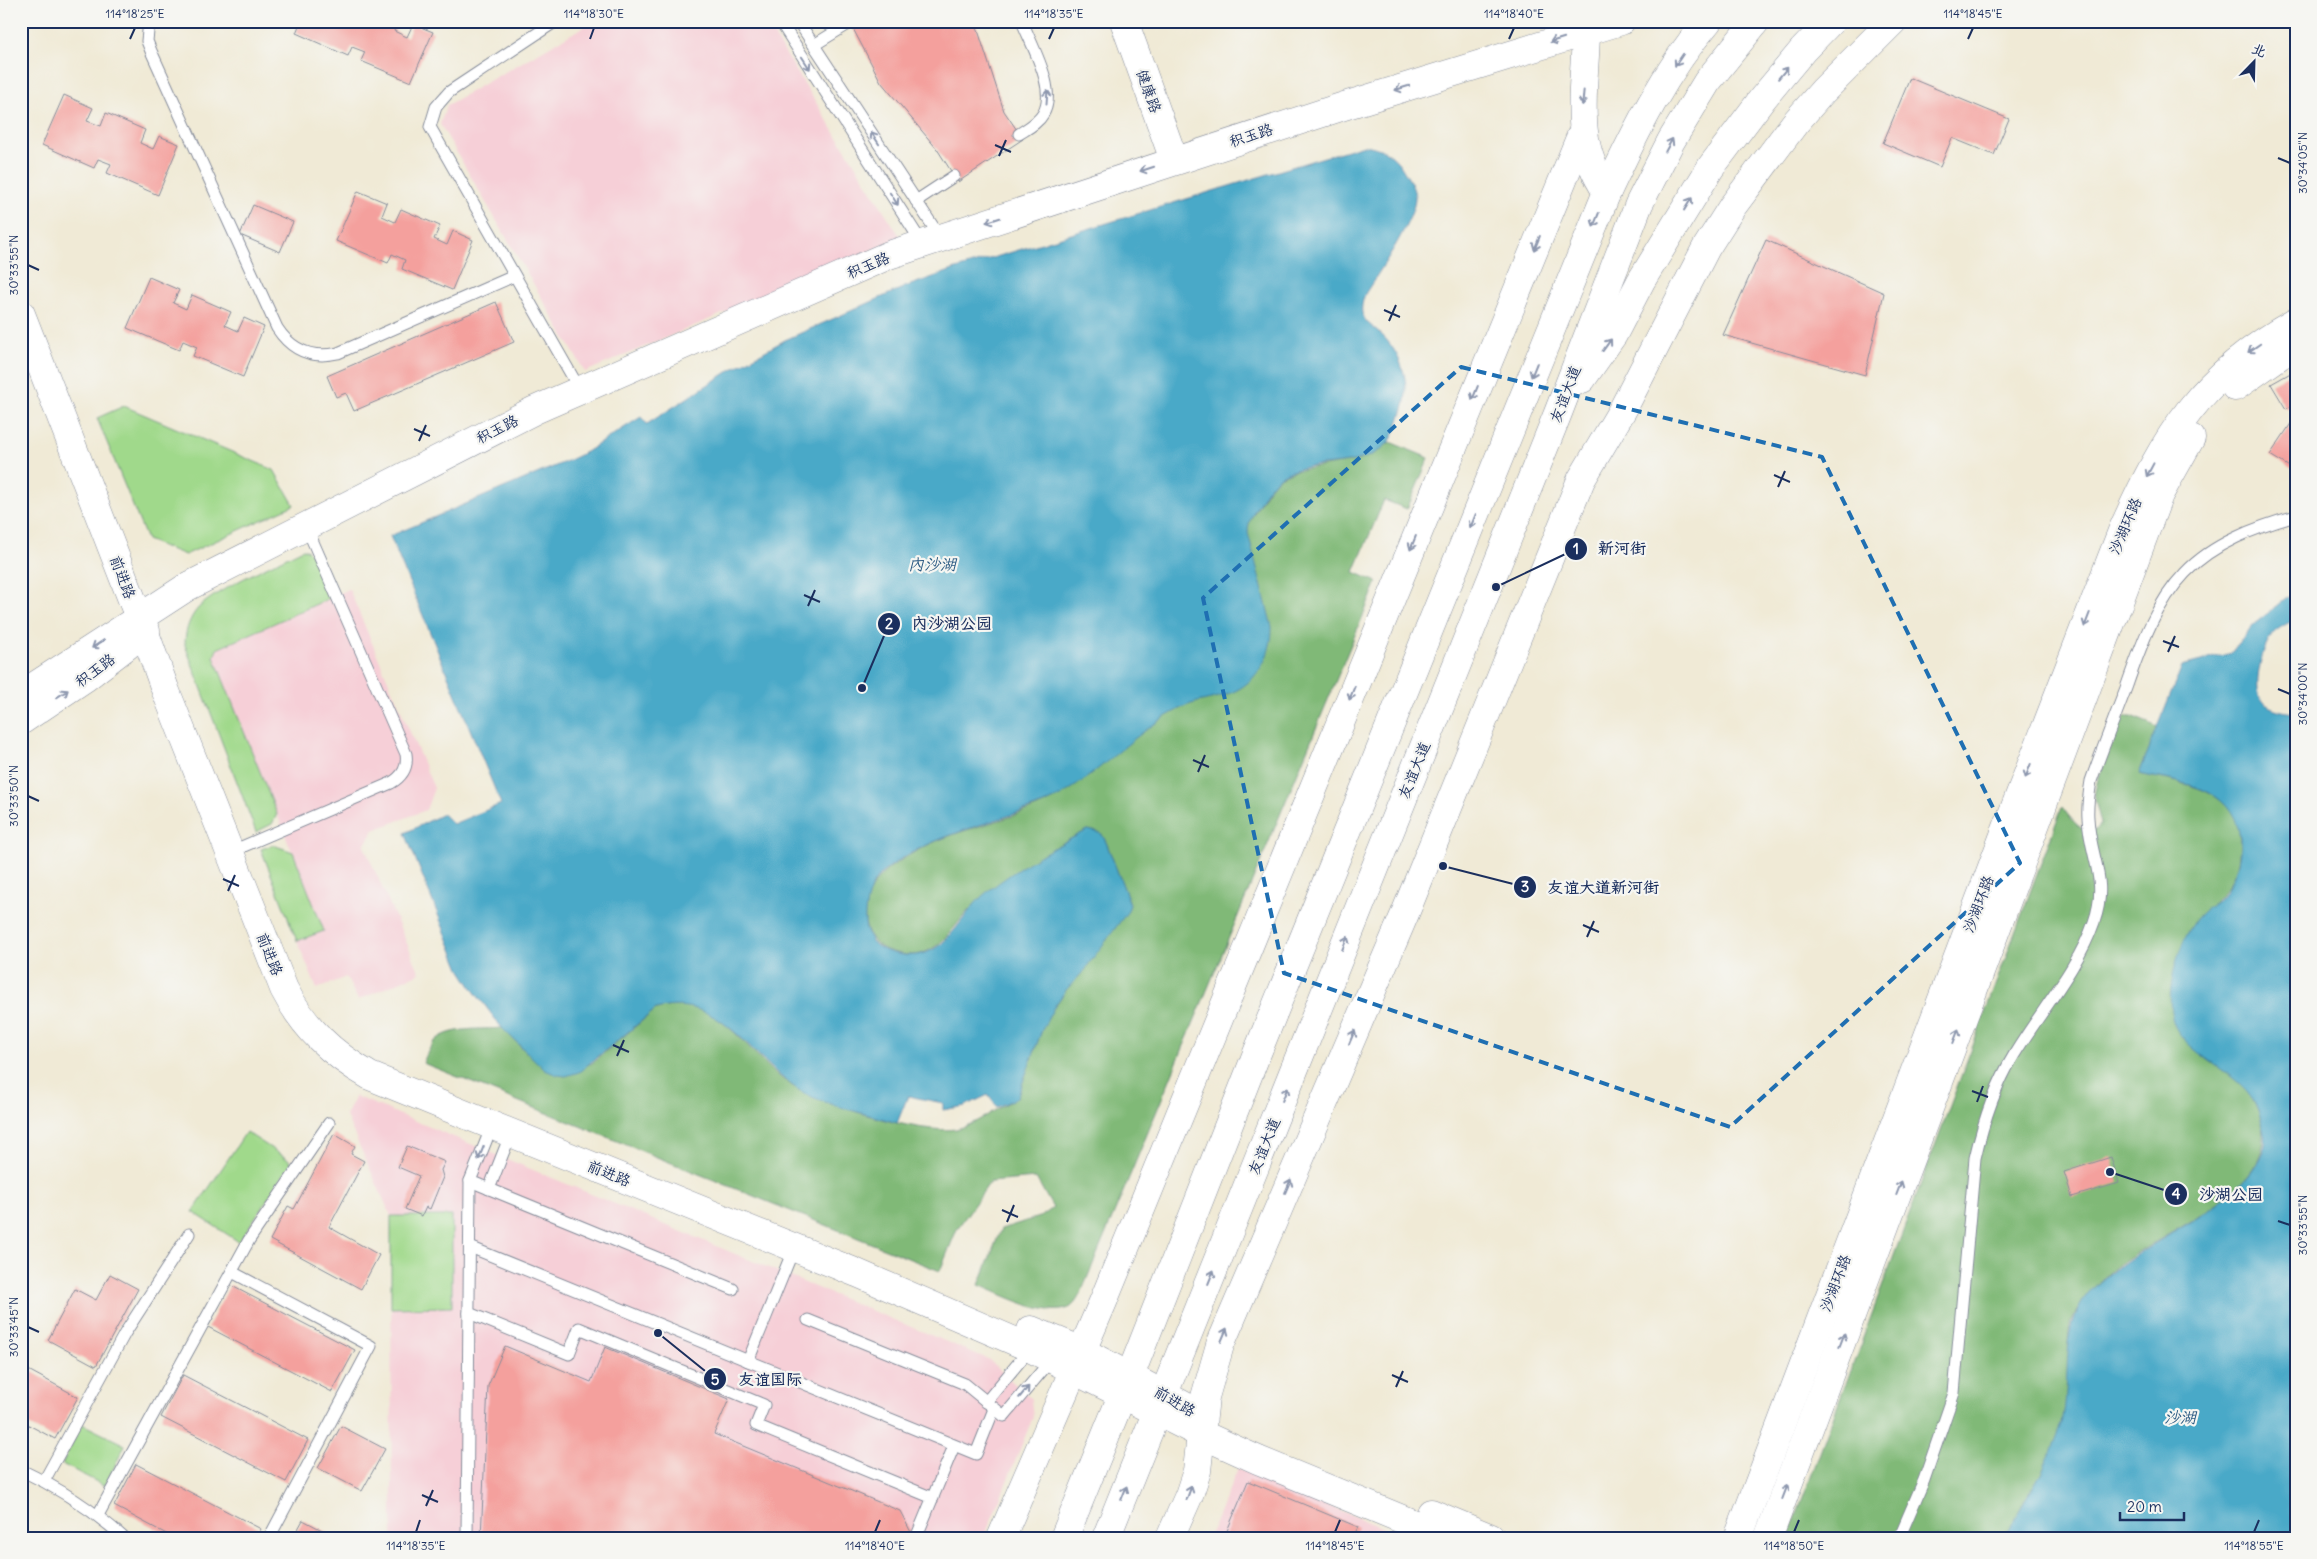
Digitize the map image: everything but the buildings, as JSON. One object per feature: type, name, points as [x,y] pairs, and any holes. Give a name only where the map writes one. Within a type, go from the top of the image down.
[{"type":"main road","name":"健康路","points":[[1124,21],[1182,158]]},
{"type":"main road","name":"健康路","points":[[1143,21],[1182,158]]},
{"type":"main road","name":"积玉路","points":[[21,694],[146,619],[216,571],[526,414],[889,256],[931,240],[1590,26],[1621,21]]},
{"type":"main road","points":[[1064,1538],[1255,1058],[1607,192],[1627,150],[1664,83],[1708,21]]},
{"type":"main road","name":"友谊大道","points":[[1106,1538],[1558,413],[1639,204],[1654,172],[1707,82],[1756,21]]},
{"type":"main road","points":[[1558,413],[1613,335],[1641,281],[1711,167],[1768,91],[1831,21]]},
{"type":"main road","points":[[1170,1538],[1189,1495],[1197,1471],[1209,1377],[1220,1345],[1404,916],[1581,480],[1623,409],[1706,248],[1732,207],[1822,91],[1893,21]]},
{"type":"main road","points":[[1590,26],[1581,119],[1582,133],[1587,155],[1596,176],[1607,192]]},
{"type":"main road","points":[[1001,1538],[1059,1357],[1582,133]]},
{"type":"main road","name":"前进路","points":[[21,314],[146,619],[165,689],[284,988],[295,1010],[315,1036],[337,1056],[370,1076],[857,1273],[1126,1385],[1202,1425],[1448,1538]]},
{"type":"main road","name":"沙湖环路","points":[[1738,1538],[2002,838],[2139,492],[2173,431],[2206,390],[2229,367],[2255,347],[2296,322]]},
{"type":"main road","name":"沙湖环路","points":[[1768,1538],[2159,495],[2187,443],[2226,394],[2243,379],[2296,344]]},
{"type":"main road","name":"积玉路","points":[[21,721],[85,678],[146,619]]},
{"type":"main road","name":"前进路","points":[[857,1273],[955,1300],[1059,1357]]},
{"type":"main road","name":"前进路","points":[[1202,1425],[1243,1436],[1491,1538]]},
{"type":"lane","points":[[149,21],[147,41],[155,60],[277,328],[283,337],[296,349],[313,355],[326,356],[338,353],[514,276]]},
{"type":"lane","points":[[556,21],[449,92],[436,107],[430,127],[580,390]]},
{"type":"lane","points":[[780,21],[931,240]]},
{"type":"lane","points":[[798,21],[916,201],[931,240]]},
{"type":"lane","points":[[1020,134],[1044,112],[1049,92],[1022,21]]},
{"type":"lane","points":[[814,45],[850,23]]},
{"type":"lane","points":[[916,201],[954,176]]},
{"type":"lane","points":[[1899,1538],[1924,1480],[1954,1393],[1975,1158],[1982,1130],[2013,1057],[2072,965],[2093,924],[2100,903],[2101,883],[2088,820],[2091,781],[2142,645],[2167,597],[2184,573],[2218,546],[2296,516]]},
{"type":"lane","points":[[230,852],[391,783],[403,774],[406,766],[406,754],[306,526]]},
{"type":"lane","points":[[98,1515],[249,1240],[329,1122]]},
{"type":"lane","points":[[467,1538],[470,1181],[502,1129]]},
{"type":"lane","points":[[489,1189],[502,1129]]},
{"type":"lane","points":[[470,1181],[733,1288]]},
{"type":"lane","points":[[44,1481],[126,1333],[189,1234]]},
{"type":"lane","points":[[470,1247],[976,1454],[990,1405],[1059,1357]]},
{"type":"lane","points":[[748,1361],[794,1248]]},
{"type":"lane","points":[[232,1272],[371,1346],[269,1538]]},
{"type":"lane","points":[[469,1313],[569,1354],[579,1328],[764,1404],[756,1425],[933,1498]]},
{"type":"lane","points":[[808,1320],[965,1384],[1004,1416],[1059,1357]]},
{"type":"lane","points":[[916,1538],[954,1446]]},
{"type":"lane","points":[[21,1470],[44,1481],[98,1515],[124,1538]]},
{"type":"highlighted area","points":[[1461,367],[1822,457],[2020,863],[1730,1127],[1284,973],[1203,598]]},
{"type":"shaded area","points":[[594,21],[765,21],[901,238],[585,372],[440,124],[447,105]]},
{"type":"shaded area","points":[[349,589],[434,788],[426,810],[374,830],[364,846],[420,973],[358,1000],[346,977],[317,989],[297,941],[324,931],[214,658],[217,649]]},
{"type":"shaded area","points":[[355,1096],[988,1359],[1031,1399],[1033,1417],[984,1538],[392,1538],[391,1216],[346,1116]]},
{"type":"shaded area","points":[[1238,1468],[1407,1538],[1209,1538]]},
{"type":"green space","points":[[124,406],[274,470],[294,505],[185,555],[147,540],[97,418]]},
{"type":"green space","points":[[1390,442],[1429,458],[1407,509],[1384,500],[1354,572],[1377,582],[1081,1293],[1071,1307],[1048,1310],[1024,1304],[979,1285],[1001,1229],[1042,1216],[1053,1208],[1036,1178],[990,1182],[957,1229],[940,1271],[423,1063],[434,1042],[448,1033],[502,1028],[527,1053],[591,1064],[656,1009],[679,1006],[698,1009],[715,1017],[731,1029],[775,1073],[805,1093],[847,1109],[896,1123],[940,1130],[956,1129],[979,1120],[1017,1098],[1042,1030],[1054,1007],[1066,990],[1082,973],[1130,904],[1101,833],[1088,830],[1057,846],[1012,874],[966,913],[938,945],[920,954],[900,954],[880,947],[874,942],[866,928],[865,921],[866,903],[869,893],[879,877],[920,849],[955,834],[1044,804],[1076,785],[1136,736],[1167,715],[1194,703],[1227,695],[1248,523],[1271,485],[1280,477],[1294,471],[1360,460],[1375,453]]},
{"type":"green space","points":[[303,549],[311,554],[330,598],[217,649],[214,657],[277,814],[272,824],[256,832],[185,645],[187,628],[195,612],[214,596]]},
{"type":"green space","points":[[2126,716],[2131,716],[2158,727],[2139,774],[2194,787],[2210,794],[2224,803],[2234,816],[2239,833],[2239,855],[2236,868],[2232,881],[2215,901],[2181,1037],[2231,1075],[2250,1095],[2260,1116],[2264,1142],[2255,1165],[2238,1187],[2215,1206],[2116,1267],[2087,1296],[2074,1316],[2070,1329],[2067,1397],[2057,1439],[2044,1468],[2003,1538],[1788,1538],[2062,807],[2085,830],[2091,831],[2101,824],[2094,795],[2098,779],[2121,721]]},
{"type":"green space","points":[[273,845],[293,852],[324,931],[297,941],[261,849]]},
{"type":"green space","points":[[246,1132],[292,1162],[239,1242],[193,1212]]},
{"type":"green space","points":[[391,1216],[452,1216],[452,1307],[391,1308]]},
{"type":"green space","points":[[82,1424],[125,1445],[105,1486],[62,1464]]},
{"type":"water","name":"内沙湖","points":[[1364,145],[1376,147],[1391,155],[1399,163],[1409,179],[1415,195],[1413,209],[1402,234],[1365,294],[1362,308],[1365,319],[1387,340],[1399,360],[1405,382],[1404,404],[1393,437],[1376,453],[1349,462],[1290,471],[1273,483],[1253,513],[1248,533],[1272,627],[1269,649],[1260,669],[1253,678],[1236,691],[1186,706],[1165,717],[1135,738],[1092,774],[1056,799],[940,839],[923,847],[892,865],[879,876],[870,890],[865,922],[868,934],[874,943],[886,951],[901,955],[922,954],[932,950],[950,936],[971,908],[987,892],[1011,874],[1048,851],[1088,830],[1101,833],[1130,904],[1128,911],[1054,1007],[1042,1030],[1017,1098],[997,1107],[988,1095],[965,1106],[943,1110],[943,1103],[908,1096],[897,1123],[836,1106],[802,1092],[784,1079],[736,1033],[719,1020],[700,1010],[680,1006],[656,1009],[579,1072],[566,1076],[557,1075],[545,1070],[502,1028],[460,969],[405,833],[443,814],[453,824],[501,804],[390,536],[565,462],[586,452],[641,417],[647,424],[729,371],[785,340],[905,287],[953,270]]},
{"type":"water","name":"沙湖","points":[[2296,591],[2296,619],[2279,628],[2271,636],[2261,659],[2258,689],[2263,702],[2267,705],[2274,709],[2296,713],[2296,1538],[2003,1538],[2036,1482],[2057,1437],[2065,1406],[2069,1341],[2072,1326],[2086,1297],[2105,1277],[2209,1210],[2233,1192],[2252,1172],[2264,1149],[2264,1126],[2250,1096],[2236,1081],[2185,1040],[2173,1021],[2171,1009],[2172,981],[2179,953],[2185,939],[2198,917],[2224,894],[2236,871],[2240,837],[2235,820],[2227,806],[2202,789],[2171,780],[2139,774],[2182,666],[2231,653],[2253,625]]},
{"type":"place","name":"新河街","points":[[1496,587]]},
{"type":"place","name":"内沙湖公园","points":[[862,688]]},
{"type":"place","name":"友谊大道新河街","points":[[1443,866]]},
{"type":"place","name":"沙湖公园","points":[[2110,1172]]},
{"type":"place","name":"友谊国际","points":[[658,1333]]}]
